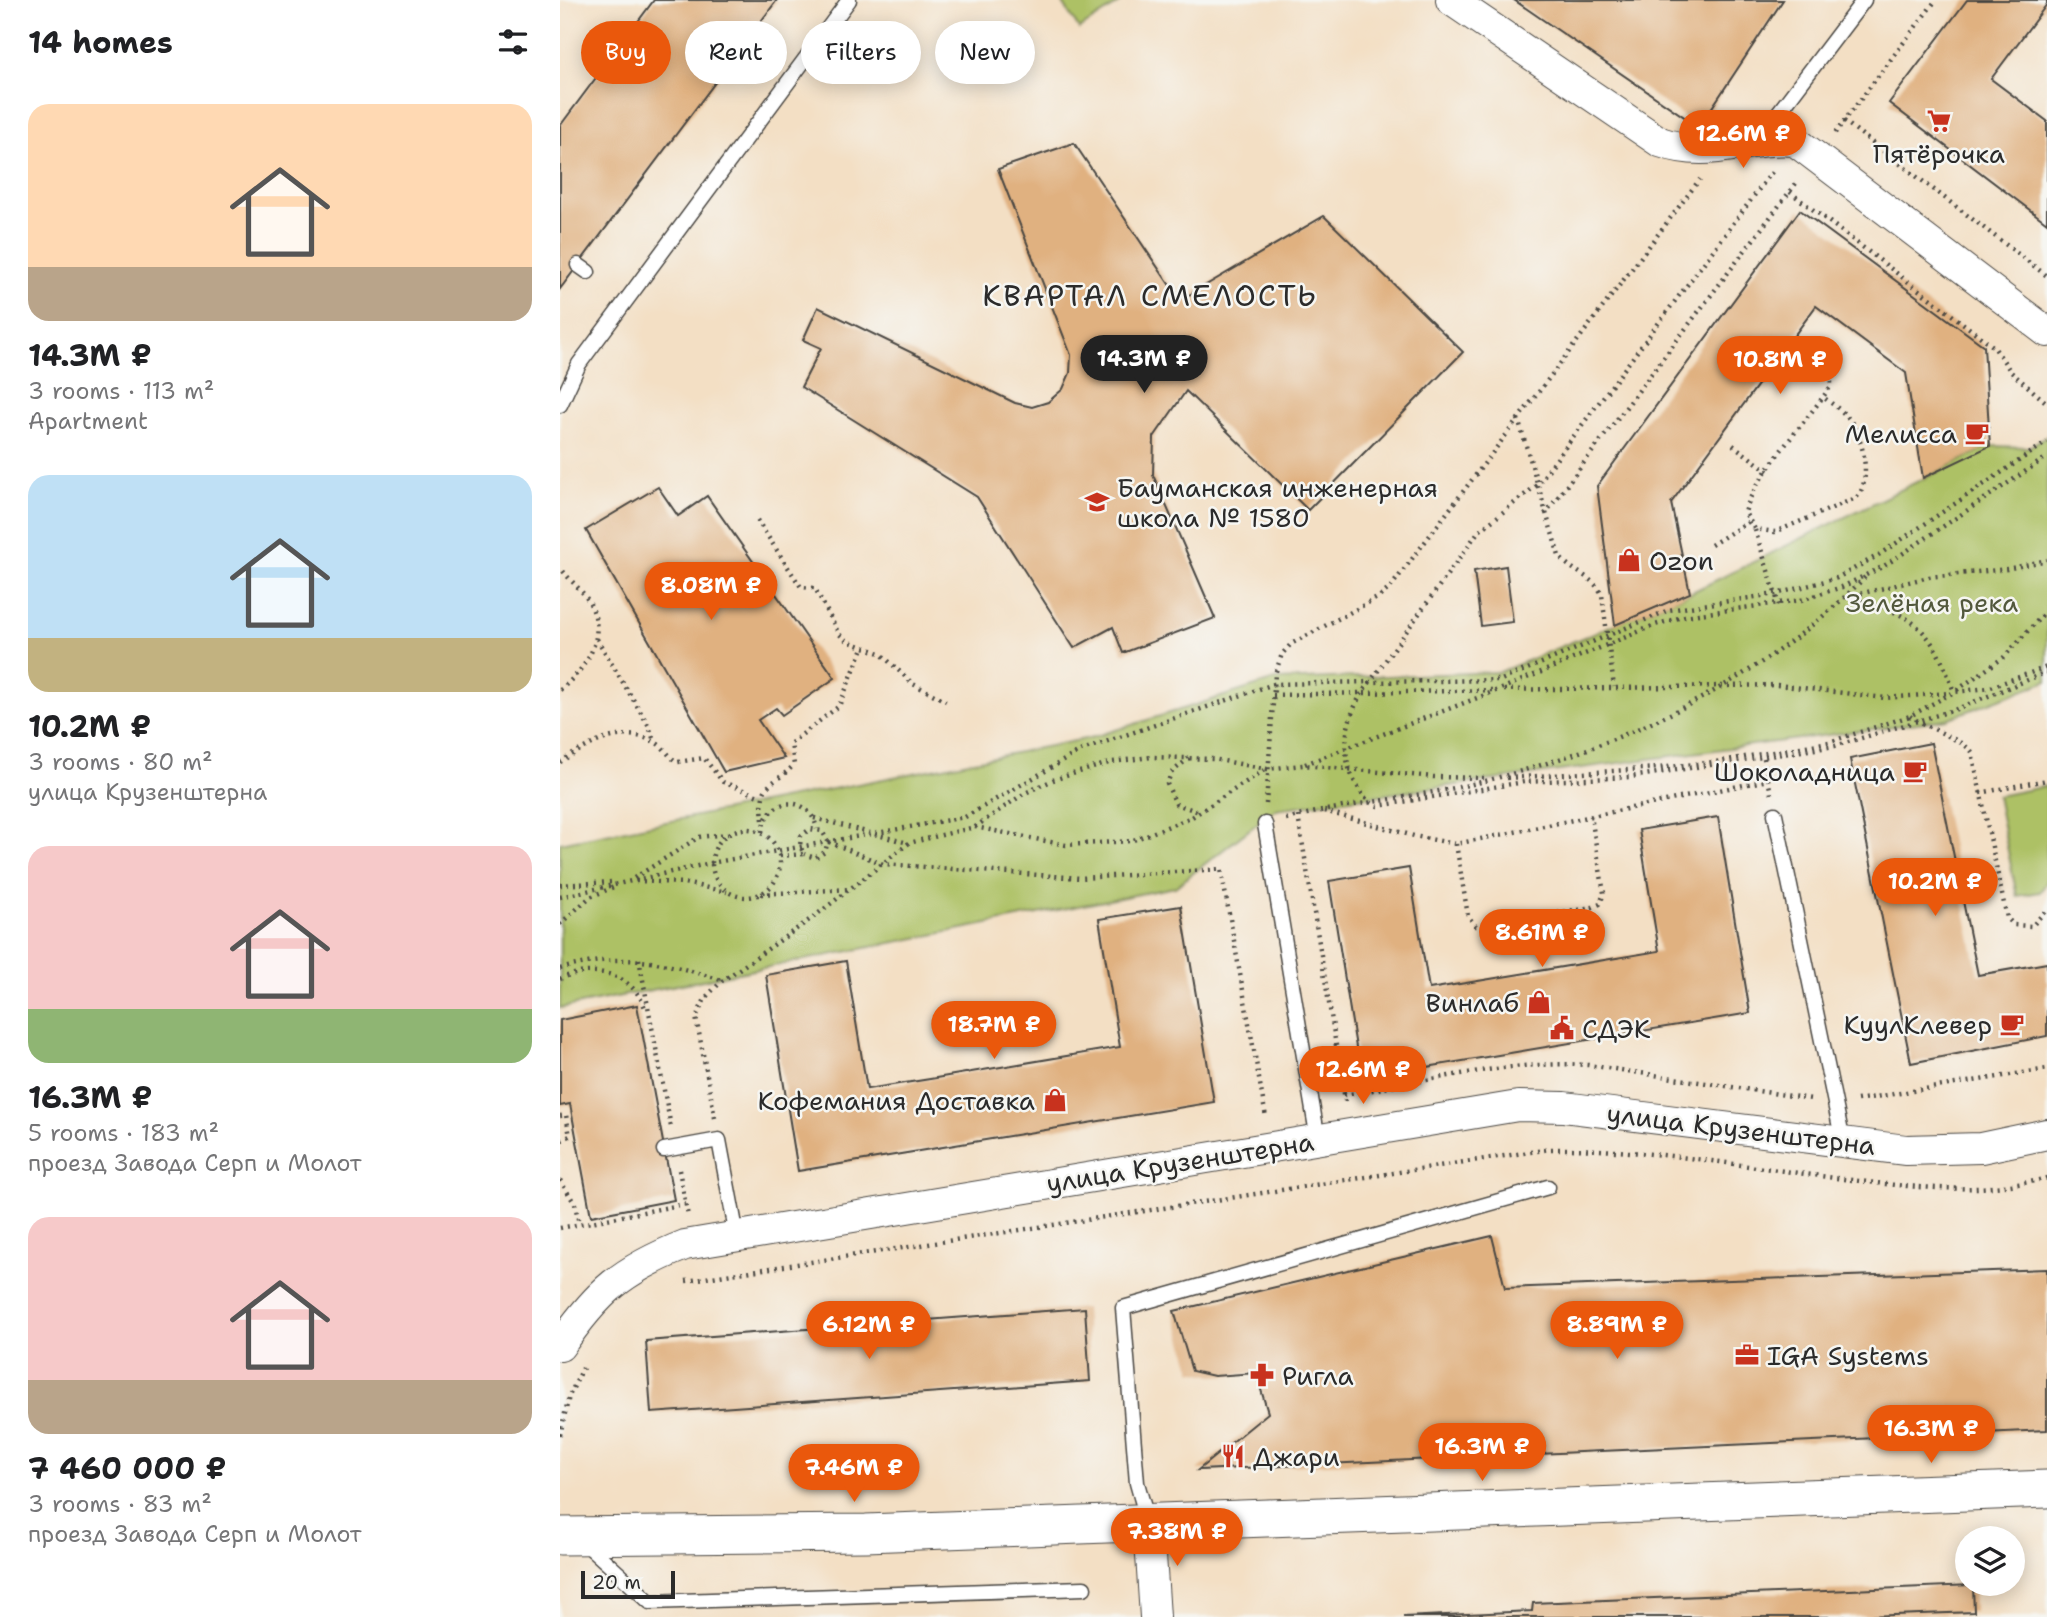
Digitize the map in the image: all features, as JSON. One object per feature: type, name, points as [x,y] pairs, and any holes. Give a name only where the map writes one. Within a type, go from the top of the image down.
[{"type":"street","points":[[1451,0],[1660,142],[1699,151],[1755,143],[1805,149],[2047,332]]},
{"type":"street","name":"улица Крузенштерна","points":[[560,1346],[587,1306],[613,1284],[658,1256],[693,1244],[1537,1105],[1906,1150],[1949,1151],[1992,1147],[2047,1133]]},
{"type":"street","points":[[569,1536],[866,1533],[2047,1489]]},
{"type":"street","points":[[1149,1524],[1155,1617]]},
{"type":"lane","points":[[560,405],[579,364],[849,0]]},
{"type":"lane","points":[[1755,143],[1864,0]]},
{"type":"lane","points":[[1775,814],[1843,1142]]},
{"type":"lane","points":[[1265,824],[1318,1140]]},
{"type":"lane","points":[[670,1149],[719,1140],[737,1236]]},
{"type":"lane","points":[[1149,1524],[1137,1483],[1123,1308],[1548,1187]]},
{"type":"lane","points":[[569,1536],[650,1602],[1084,1588]]},
{"type":"path","points":[[1936,0],[1844,121],[1805,149],[1537,485],[1478,532],[1361,693],[1349,725],[1345,750],[1348,769],[1368,802],[1378,806],[1524,782],[1631,777],[1835,746],[1954,710],[2047,670]]},
{"type":"path","points":[[1844,121],[2047,276]]},
{"type":"path","points":[[1724,148],[1390,588],[1372,601],[1291,645],[1278,662],[1267,769],[1265,824],[1499,778],[1621,734],[1724,685],[1791,642],[1846,597],[1865,577]]},
{"type":"path","points":[[1545,514],[1790,192],[1805,149]]},
{"type":"path","points":[[1790,192],[1994,347],[2011,372],[2047,403]]},
{"type":"path","points":[[1802,354],[1831,376],[1831,386],[1748,498],[1745,513],[1748,522],[1755,529],[1766,533],[1775,532],[1856,498],[1864,488],[1865,478],[1854,426],[1842,411],[1823,397]]},
{"type":"path","points":[[1518,418],[1559,556],[1565,564],[1600,589],[1614,688]]},
{"type":"path","points":[[779,853],[800,846],[877,835],[965,817],[1082,750],[1274,684],[1501,680],[1670,610],[1776,594],[1837,578],[1877,555],[2047,442]]},
{"type":"path","points":[[1733,445],[1768,471]]},
{"type":"path","points":[[1303,765],[1685,616],[1779,605],[1822,594],[1865,577],[2047,457]]},
{"type":"path","points":[[757,520],[801,587],[815,587],[839,634],[852,645],[886,657],[913,684],[946,701]]},
{"type":"path","points":[[1711,545],[1748,522]]},
{"type":"path","points":[[1755,529],[1779,605]]},
{"type":"path","points":[[1846,597],[1929,578],[2007,569],[2047,560]]},
{"type":"path","points":[[560,690],[586,664],[597,638],[596,620],[587,598],[570,582],[561,568]]},
{"type":"path","points":[[1846,597],[1900,613],[1917,624],[1935,646],[1954,692]]},
{"type":"path","points":[[719,1140],[695,1017],[706,997],[722,981],[851,889],[909,843],[975,827],[1025,793],[1085,768],[1152,757],[1191,757],[1267,769],[1303,765],[1434,777],[1499,778],[1658,768],[1763,756],[1857,735],[1910,716],[1954,692],[2004,657],[2047,610]]},
{"type":"path","points":[[597,638],[649,726],[654,742]]},
{"type":"path","points":[[762,832],[761,797],[764,787],[794,765],[791,743],[839,706],[863,648]]},
{"type":"path","points":[[1273,695],[1724,685],[1799,687],[1885,698],[1988,688],[2047,670]]},
{"type":"path","points":[[1910,716],[1968,746],[2007,918],[2014,925],[2032,926],[2047,909]]},
{"type":"path","points":[[560,762],[601,739],[629,735],[654,742],[678,762],[707,760],[723,782],[761,797]]},
{"type":"path","points":[[1763,756],[1775,814]]},
{"type":"path","points":[[1191,757],[1171,773],[1167,784],[1176,804],[1200,812]]},
{"type":"path","points":[[975,827],[1045,843],[1110,845],[1152,835],[1200,812],[1267,769]]},
{"type":"path","points":[[1324,811],[1413,836],[1456,844],[1768,780]]},
{"type":"path","points":[[1980,793],[2047,780]]},
{"type":"path","points":[[763,820],[781,804],[802,806],[814,818],[817,829],[828,841],[883,864],[1081,878],[1221,869],[1272,1147]]},
{"type":"path","points":[[1298,816],[1350,1134]]},
{"type":"path","points":[[1456,844],[1468,916],[1476,926],[1593,907],[1600,904],[1604,893],[1591,816]]},
{"type":"path","points":[[814,818],[909,843]]},
{"type":"path","points":[[560,924],[590,897],[629,881],[699,837],[728,834],[744,828],[762,832],[779,853],[779,871],[772,886],[759,895]]},
{"type":"path","points":[[804,853],[800,846],[805,832],[817,829]]},
{"type":"path","points":[[728,834],[716,846],[711,863],[716,880],[728,892]]},
{"type":"path","points":[[560,897],[711,863],[779,853],[804,853],[815,858],[828,847],[828,841]]},
{"type":"path","points":[[560,885],[629,881],[684,883],[743,897],[851,889]]},
{"type":"path","points":[[560,969],[616,958],[639,959],[722,981]]},
{"type":"path","points":[[639,959],[670,1149],[693,1244]]},
{"type":"path","points":[[560,979],[590,970],[622,979],[635,989],[651,1022]]},
{"type":"path","points":[[1835,1103],[2047,1069]]},
{"type":"path","points":[[560,1116],[566,1115],[570,1136],[560,1141]]},
{"type":"path","points":[[677,1284],[751,1269],[1550,1149],[1605,1149],[1916,1188],[2009,1188],[2047,1178]]},
{"type":"path","points":[[560,1180],[575,1204],[579,1224]]},
{"type":"path","points":[[560,1228],[685,1204]]},
{"type":"path","points":[[560,1435],[569,1396],[586,1362]]},
{"type":"green space","points":[[1061,0],[1124,0],[1079,29]]},
{"type":"green space","name":"Зелёная река","points":[[2047,435],[2047,681],[1947,719],[1276,809],[1175,887],[560,1008],[560,843],[1090,738],[1275,680],[1500,672],[1690,593],[1990,446],[2029,447]]},
{"type":"green space","points":[[2047,786],[2047,882],[2040,892],[2017,896],[1997,796]]},
{"type":"building","points":[[654,0],[777,0],[761,21],[685,21],[685,84],[714,84],[560,289],[560,126],[591,84],[671,84],[671,21],[638,21]]},
{"type":"building","points":[[1514,0],[1783,0],[1699,127]]},
{"type":"building","points":[[1967,0],[2047,0],[2047,4],[1991,79],[2047,121],[2047,223],[1889,103]]},
{"type":"building","points":[[1074,143],[1175,293],[1189,295],[1324,216],[1463,352],[1308,510],[1186,391],[1154,437],[1153,475],[1215,618],[1123,653],[1113,627],[1074,648],[977,497],[801,387],[821,348],[803,340],[818,307],[1015,403],[1032,407],[1048,402],[1063,389],[1070,373],[1071,355],[998,169]]},
{"type":"building","points":[[1800,210],[1984,346],[1990,446],[1923,478],[1906,373],[1816,306],[1671,503],[1690,593],[1615,625],[1597,486]]},
{"type":"building","points":[[658,487],[678,516],[707,496],[835,678],[782,715],[776,708],[758,720],[784,758],[724,772],[586,530]]},
{"type":"building","points":[[1506,566],[1513,622],[1481,626],[1474,571]]},
{"type":"building","points":[[1931,743],[1978,975],[2047,963],[2047,1036],[1911,1063],[1850,759]]},
{"type":"building","points":[[1718,817],[1750,1013],[1361,1078],[1329,881],[1409,868],[1429,989],[1659,951],[1639,830]]},
{"type":"building","points":[[1181,906],[1214,1102],[798,1171],[766,975],[846,961],[867,1089],[930,1079],[1120,1047],[1099,919]]},
{"type":"building","points":[[637,1005],[674,1200],[591,1216],[570,1104],[560,1106],[560,1020]]},
{"type":"building","points":[[1492,1236],[1505,1288],[2047,1269],[2047,1430],[1198,1470],[1268,1413],[1256,1373],[1214,1376],[1192,1371],[1174,1311]]},
{"type":"building","points":[[1085,1308],[1090,1381],[651,1413],[646,1341]]},
{"type":"building","points":[[1955,1586],[1955,1596],[1973,1596],[1974,1612],[1840,1617],[1403,1617],[1532,1611],[1533,1603]]},
{"type":"place","name":"Пятёрочка","points":[[1939,121]]},
{"type":"place","name":"Мелисса","points":[[1977,433]]},
{"type":"place","name":"Бауманская инженерная школа № 1580","points":[[1097,502]]},
{"type":"place","name":"Ozon","points":[[1629,560]]},
{"type":"place","name":"Шоколадница","points":[[1915,771]]},
{"type":"place","name":"Винлаб","points":[[1539,1002]]},
{"type":"place","name":"КуулКлевер","points":[[2012,1024]]},
{"type":"place","name":"СДЭК","points":[[1562,1028]]},
{"type":"place","name":"Кофемания Доставка","points":[[1055,1100]]},
{"type":"place","name":"IGA Systems","points":[[1747,1355]]},
{"type":"place","name":"Ригла","points":[[1262,1375]]},
{"type":"place","name":"Джари","points":[[1233,1456]]},
{"type":"district","name":"КВАРТАЛ СМЕЛОСТЬ","points":[[1150,295]]}]
